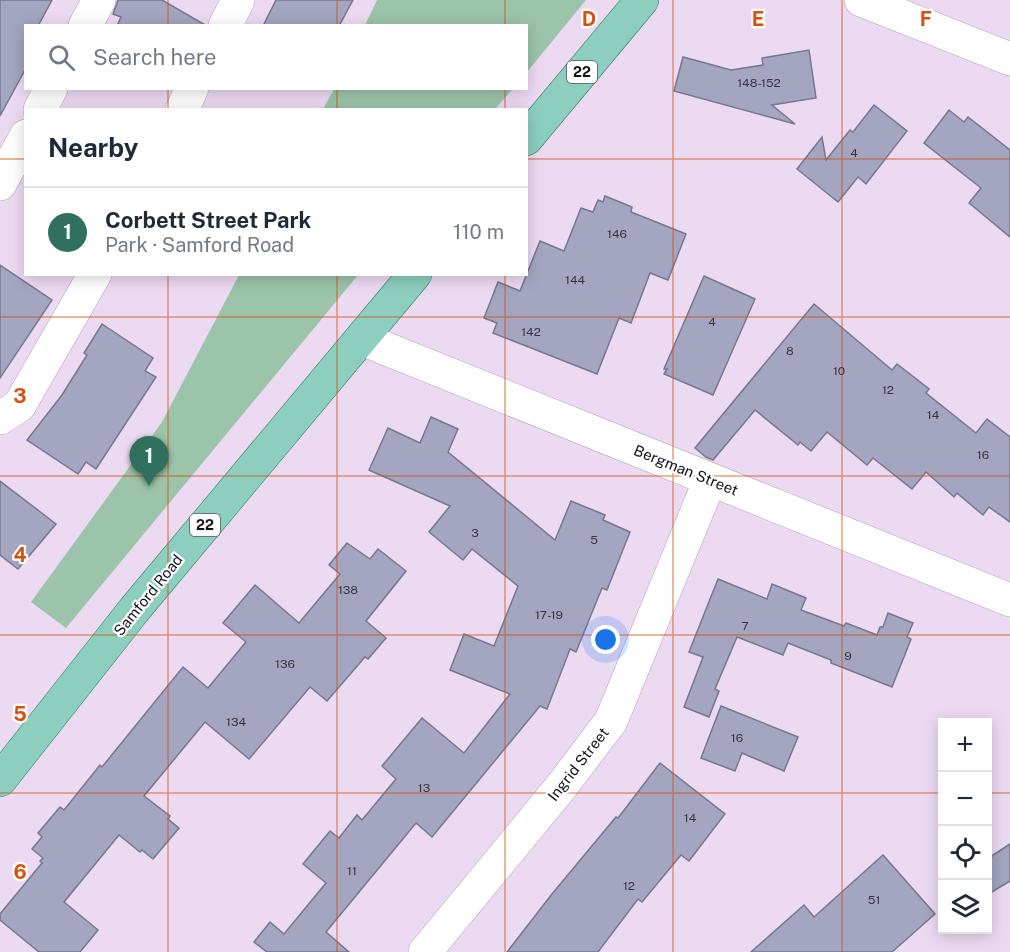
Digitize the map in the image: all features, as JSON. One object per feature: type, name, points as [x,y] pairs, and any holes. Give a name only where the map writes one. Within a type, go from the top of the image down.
[{"type":"main road","name":"22","points":[[528,137],[642,0]]},
{"type":"main road","name":"Samford Road","points":[[0,780],[134,610],[412,276]]},
{"type":"street","points":[[86,24],[99,0]]},
{"type":"street","points":[[226,24],[238,0]]},
{"type":"street","points":[[861,0],[1010,60]]},
{"type":"street","points":[[41,108],[50,90]]},
{"type":"street","points":[[183,108],[191,90]]},
{"type":"street","points":[[0,184],[24,140]]},
{"type":"street","points":[[0,418],[19,406],[95,276]]},
{"type":"street","name":"Bergman Street","points":[[362,339],[1010,600]]},
{"type":"street","name":"Ingrid Street","points":[[425,952],[561,787],[611,721],[710,480]]},
{"type":"green space","points":[[377,0],[586,0],[528,71],[528,24],[365,24]]},
{"type":"green space","points":[[333,90],[512,90],[496,108],[324,108]]},
{"type":"green space","points":[[238,276],[357,276],[66,628],[31,602],[162,422]]},
{"type":"building","points":[[0,0],[52,0],[39,24],[24,24],[24,72],[0,116]]},
{"type":"building","points":[[118,0],[162,0],[204,24],[118,24],[121,17],[113,14]]},
{"type":"building","points":[[276,0],[353,0],[340,24],[264,24]]},
{"type":"building","points":[[809,50],[816,98],[772,105],[795,124],[674,91],[683,57],[731,70],[763,65],[762,58]]},
{"type":"building","points":[[874,105],[907,131],[866,184],[858,177],[838,202],[797,169],[822,137],[826,160],[850,130],[853,132]]},
{"type":"building","points":[[949,110],[964,122],[968,117],[1010,150],[1010,237],[969,203],[981,188],[924,143]]},
{"type":"building","points":[[605,196],[632,207],[631,212],[686,234],[668,280],[650,273],[631,323],[619,318],[597,374],[493,333],[497,323],[484,318],[498,282],[520,291],[528,276],[540,241],[564,251],[581,208],[593,212],[598,200],[603,202]]},
{"type":"building","points":[[0,265],[52,300],[0,378]]},
{"type":"building","points":[[704,276],[755,299],[713,395],[664,374],[667,369],[664,369]]},
{"type":"building","points":[[814,304],[892,370],[897,364],[929,389],[926,393],[976,433],[987,419],[1010,437],[1010,522],[989,507],[983,515],[957,493],[954,497],[926,472],[912,489],[873,458],[867,465],[827,432],[811,451],[800,442],[798,445],[755,410],[713,460],[695,448]]},
{"type":"building","points":[[102,324],[153,358],[145,371],[156,377],[96,469],[86,462],[78,474],[27,440],[62,395],[87,355],[84,353]]},
{"type":"building","points":[[431,417],[458,429],[448,452],[555,540],[571,501],[605,515],[603,520],[630,532],[607,590],[602,588],[576,652],[570,649],[547,709],[540,706],[432,837],[416,823],[326,932],[349,952],[267,952],[254,942],[270,922],[284,934],[326,883],[303,864],[330,831],[339,838],[357,815],[362,820],[396,779],[382,766],[422,718],[464,753],[510,694],[450,670],[464,634],[494,646],[518,586],[472,549],[463,560],[429,532],[450,506],[369,470],[388,428],[420,443]]},
{"type":"building","points":[[0,481],[56,524],[18,569],[0,555]]},
{"type":"building","points":[[347,543],[370,559],[378,549],[406,571],[366,621],[386,638],[368,659],[365,657],[327,701],[310,687],[249,759],[205,722],[144,796],[170,816],[168,819],[179,828],[153,859],[119,835],[64,902],[98,930],[80,952],[39,952],[0,920],[0,914],[42,863],[40,861],[43,858],[32,849],[42,837],[38,833],[60,807],[64,810],[100,765],[102,767],[183,667],[208,688],[246,642],[223,623],[255,585],[299,623],[340,574],[329,565]]},
{"type":"building","points":[[718,579],[767,599],[772,584],[806,598],[801,610],[877,635],[888,613],[913,623],[907,637],[911,639],[892,687],[788,643],[783,655],[737,637],[715,689],[719,691],[709,717],[684,707],[703,657],[689,652]]},
{"type":"building","points":[[721,706],[798,737],[784,771],[742,753],[735,771],[701,758]]},
{"type":"building","points":[[660,763],[725,814],[689,861],[681,855],[642,902],[638,899],[598,952],[507,952],[552,894],[616,817],[618,818]]},
{"type":"building","points":[[1010,844],[1010,881],[992,892],[992,880],[992,856]]},
{"type":"building","points":[[883,855],[935,914],[892,952],[751,952],[804,905],[814,917]]},
{"type":"place","name":"Corbett Street Park","points":[[149,486]]}]
